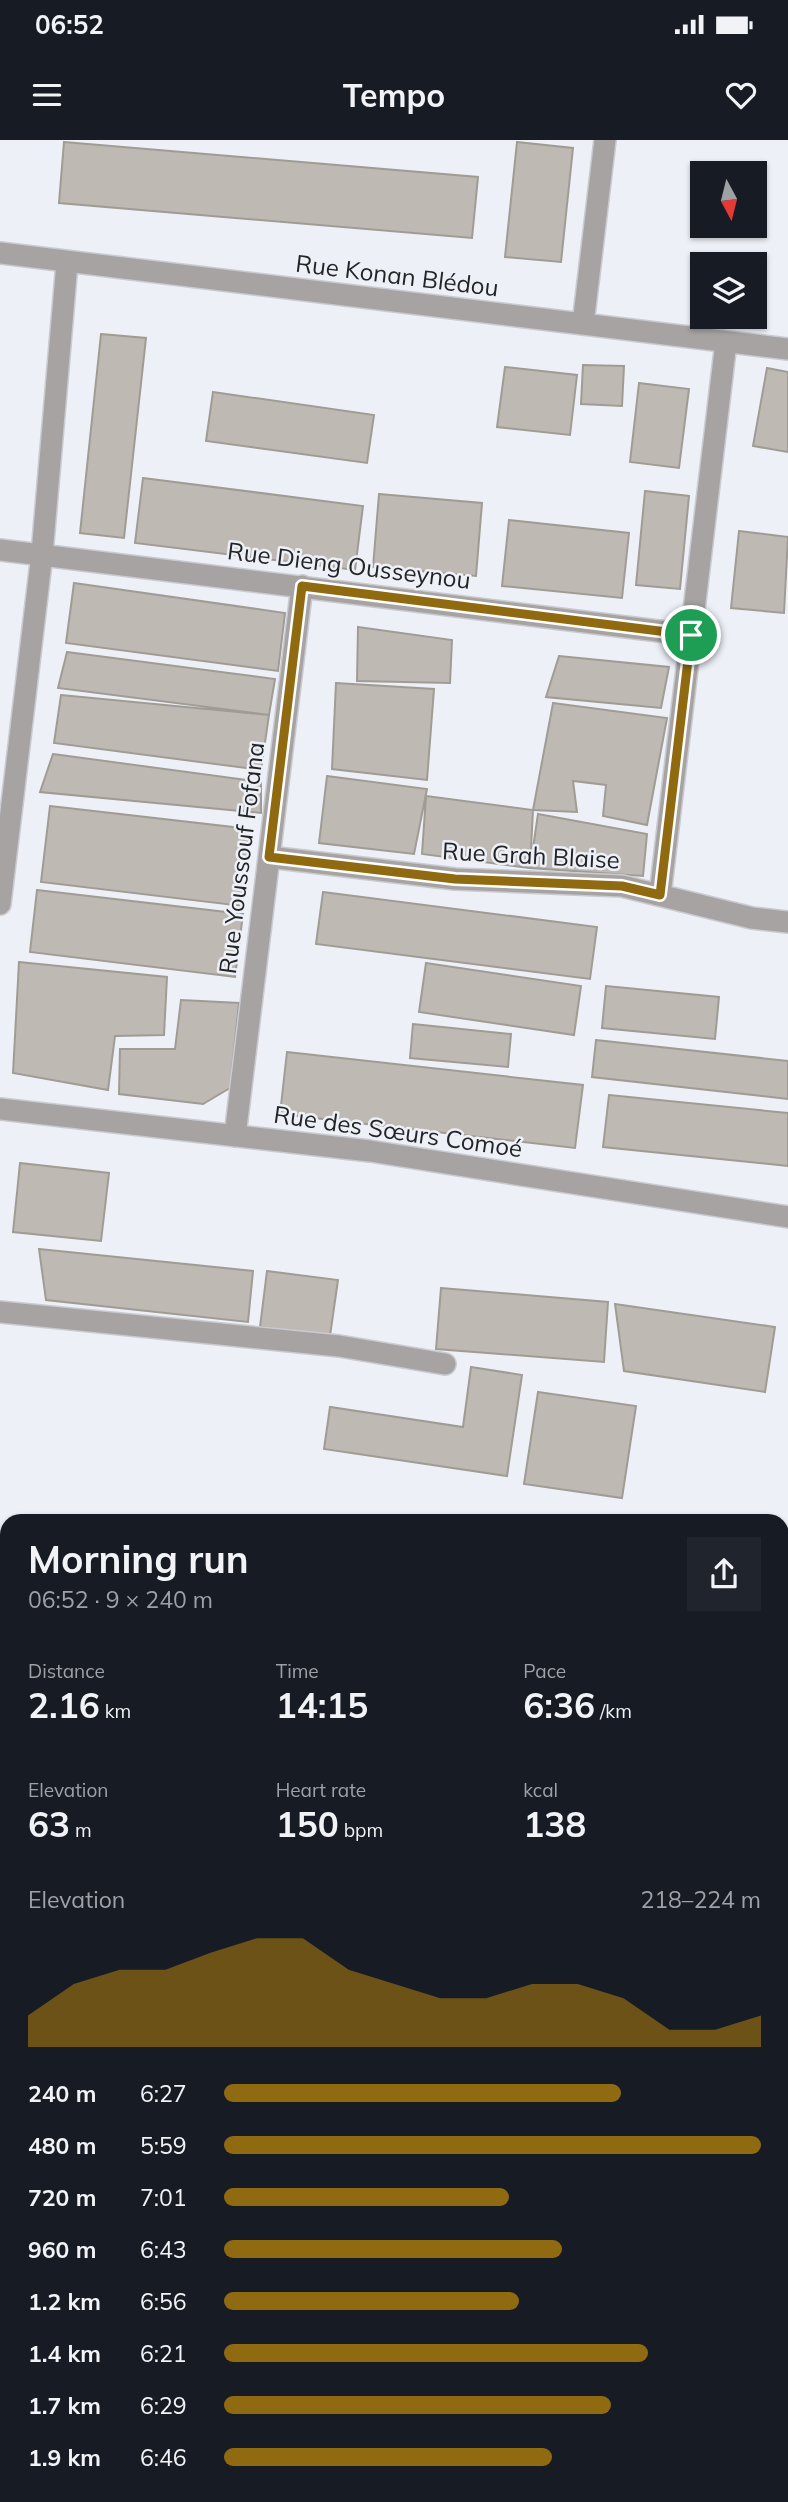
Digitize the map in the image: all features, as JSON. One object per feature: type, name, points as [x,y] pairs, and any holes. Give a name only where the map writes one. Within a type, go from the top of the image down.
[{"type":"street","points":[[583,324],[606,140]]},
{"type":"street","name":"Rue Konan Blédou","points":[[0,253],[788,349]]},
{"type":"street","points":[[0,904],[42,554],[67,262]]},
{"type":"street","points":[[660,895],[726,342]]},
{"type":"street","name":"Rue Dieng Ousseynou","points":[[0,550],[691,635]]},
{"type":"street","name":"Rue Youssouf Fofana","points":[[235,1136],[302,586]]},
{"type":"street","name":"Rue Grah Blaise","points":[[269,857],[455,879],[622,886],[752,918],[788,922]]},
{"type":"street","name":"Rue des Sœurs Comoé","points":[[0,1109],[370,1152],[788,1217]]},
{"type":"street","points":[[0,1312],[339,1346],[445,1364]]},
{"type":"building","points":[[64,142],[478,177],[472,238],[59,203]]},
{"type":"building","points":[[517,142],[573,148],[561,262],[505,257]]},
{"type":"building","points":[[101,334],[146,338],[124,538],[80,533]]},
{"type":"building","points":[[583,365],[624,366],[622,406],[581,404]]},
{"type":"building","points":[[505,367],[577,375],[570,435],[497,427]]},
{"type":"building","points":[[767,368],[788,372],[788,452],[753,446]]},
{"type":"building","points":[[639,383],[689,389],[679,468],[630,462]]},
{"type":"building","points":[[213,392],[374,415],[367,463],[206,441]]},
{"type":"building","points":[[143,478],[363,506],[355,570],[135,543]]},
{"type":"building","points":[[645,491],[689,496],[680,589],[636,585]]},
{"type":"building","points":[[379,494],[482,503],[476,576],[373,567]]},
{"type":"building","points":[[509,520],[629,533],[622,598],[502,586]]},
{"type":"building","points":[[739,531],[788,537],[784,613],[731,608]]},
{"type":"building","points":[[74,583],[285,613],[278,671],[66,643]]},
{"type":"building","points":[[358,627],[452,640],[450,683],[357,681]]},
{"type":"building","points":[[67,652],[275,679],[269,715],[58,688]]},
{"type":"building","points":[[559,656],[669,667],[661,708],[546,697]]},
{"type":"building","points":[[336,683],[434,689],[427,780],[332,769]]},
{"type":"building","points":[[61,695],[269,715],[261,770],[54,743]]},
{"type":"building","points":[[553,703],[667,718],[647,825],[603,816],[606,785],[573,781],[577,812],[533,810]]},
{"type":"building","points":[[53,754],[261,782],[261,813],[40,792]]},
{"type":"building","points":[[327,776],[427,789],[414,854],[319,843]]},
{"type":"building","points":[[426,796],[533,810],[530,868],[422,854]]},
{"type":"building","points":[[50,806],[250,829],[242,906],[41,882]]},
{"type":"building","points":[[538,814],[647,834],[643,876],[530,868]]},
{"type":"building","points":[[37,890],[243,914],[235,977],[30,952]]},
{"type":"building","points":[[323,892],[597,927],[590,979],[316,944]]},
{"type":"building","points":[[19,962],[167,977],[164,1035],[115,1036],[108,1090],[13,1073]]},
{"type":"building","points":[[426,963],[581,986],[574,1035],[419,1012]]},
{"type":"building","points":[[606,986],[719,997],[715,1039],[602,1028]]},
{"type":"building","points":[[181,1000],[239,1003],[230,1088],[203,1104],[119,1094],[120,1049],[175,1049]]},
{"type":"building","points":[[413,1024],[511,1034],[508,1067],[410,1058]]},
{"type":"building","points":[[596,1040],[788,1061],[788,1099],[592,1077]]},
{"type":"building","points":[[287,1052],[583,1085],[575,1148],[280,1114]]},
{"type":"building","points":[[609,1095],[788,1113],[788,1166],[603,1147]]},
{"type":"building","points":[[20,1163],[109,1173],[101,1241],[13,1232]]},
{"type":"building","points":[[39,1249],[253,1271],[248,1322],[46,1300]]},
{"type":"building","points":[[267,1271],[338,1280],[330,1336],[260,1327]]},
{"type":"building","points":[[441,1288],[608,1302],[604,1362],[436,1349]]},
{"type":"building","points":[[615,1304],[775,1327],[765,1392],[624,1371]]},
{"type":"building","points":[[471,1367],[522,1375],[507,1476],[324,1449],[330,1407],[463,1427]]},
{"type":"building","points":[[538,1392],[636,1406],[622,1498],[524,1484]]},
{"type":"route","points":[[302,586],[691,635],[660,895],[622,886],[455,879],[269,857],[302,586]]}]
